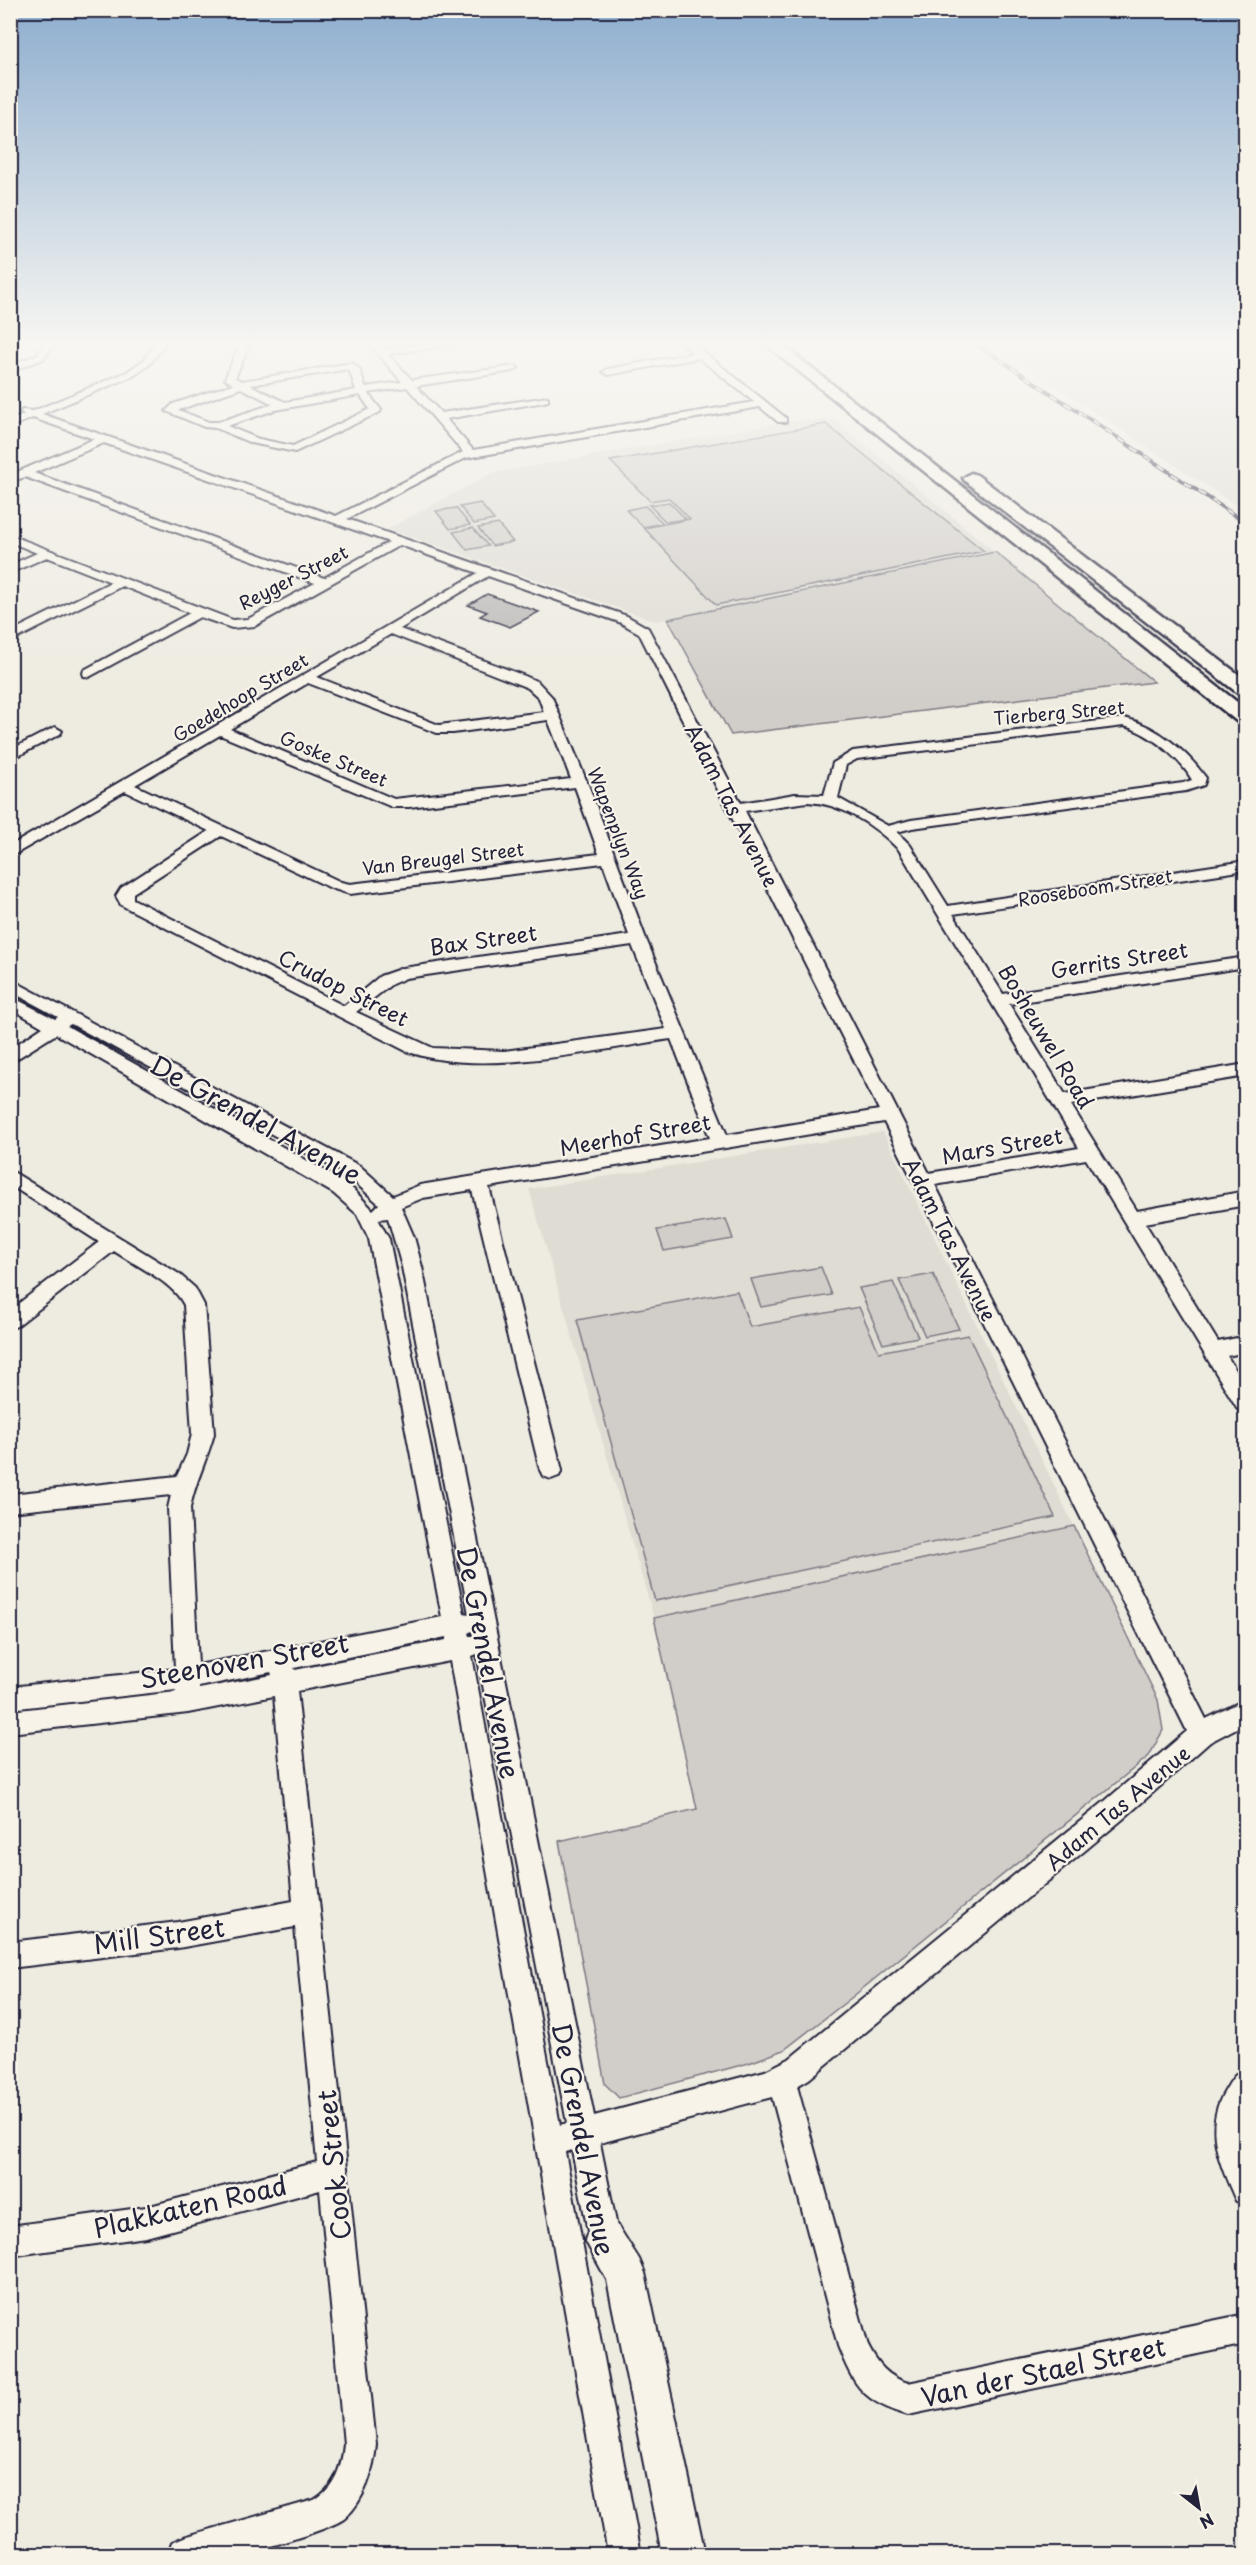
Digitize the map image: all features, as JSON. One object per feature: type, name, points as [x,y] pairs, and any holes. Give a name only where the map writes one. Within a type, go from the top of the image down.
[{"type":"highway","points":[[918,461],[1245,719]]},
{"type":"highway","points":[[953,465],[1245,690]]},
{"type":"highway","points":[[1103,608],[1116,625],[1187,689],[1245,736]]},
{"type":"main road","points":[[604,2240],[625,2273],[684,2554]]},
{"type":"street","points":[[10,479],[54,461]]},
{"type":"street","name":"Adam Tas Avenue","points":[[166,461],[623,619],[644,631],[736,808],[888,1115],[1201,1734],[1174,1759],[799,2069],[782,2079],[550,2142]]},
{"type":"street","points":[[337,520],[451,461]]},
{"type":"street","points":[[25,473],[325,582]]},
{"type":"street","name":"Reyger Street","points":[[10,538],[229,624],[244,624],[399,541]]},
{"type":"street","points":[[10,570],[47,552]]},
{"type":"street","name":"Goedehoop Street","points":[[14,847],[125,786],[487,572]]},
{"type":"street","points":[[15,635],[122,581]]},
{"type":"street","points":[[88,673],[200,612]]},
{"type":"street","name":"Wapenplyn Way","points":[[389,629],[533,685],[545,697],[638,939],[721,1142]]},
{"type":"street","points":[[307,678],[437,729],[453,729],[552,715]]},
{"type":"street","name":"Tierberg Street","points":[[830,801],[840,763],[846,757],[1124,722],[1144,728],[1181,759],[1199,778],[1196,784],[1186,787],[910,825],[886,831]]},
{"type":"street","name":"Goske Street","points":[[220,730],[392,804],[579,782]]},
{"type":"street","points":[[10,756],[55,731]]},
{"type":"street","name":"Van Breugel Street","points":[[125,786],[336,885],[350,889],[607,858]]},
{"type":"street","name":"Bosheuwel Road","points":[[736,808],[810,799],[830,801],[847,807],[886,831],[905,848],[1245,1405]]},
{"type":"street","name":"Crudop Street","points":[[219,831],[131,887],[124,893],[126,902],[412,1047],[431,1054],[504,1057],[677,1033]]},
{"type":"street","name":"Rooseboom Street","points":[[944,911],[1245,865]]},
{"type":"street","name":"Bax Street","points":[[346,1012],[386,980],[403,973],[638,939]]},
{"type":"street","name":"Gerrits Street","points":[[999,1000],[1245,962]]},
{"type":"street","name":"De Grendel Avenue","points":[[10,984],[63,1022],[347,1193],[364,1210],[376,1232],[382,1253],[456,1637],[624,2554]]},
{"type":"street","name":"De Grendel Avenue","points":[[10,1001],[63,1022],[341,1164],[361,1176],[391,1204],[402,1226],[667,2554]]},
{"type":"street","points":[[10,1057],[63,1022]]},
{"type":"street","points":[[1059,1101],[1245,1070]]},
{"type":"street","name":"Meerhof Street","points":[[391,1204],[420,1192],[888,1115]]},
{"type":"street","name":"Mars Street","points":[[922,1181],[1091,1152]]},
{"type":"street","points":[[10,1176],[183,1287],[194,1305],[203,1434],[198,1454],[184,1484],[179,1508],[188,1702]]},
{"type":"street","points":[[479,1183],[551,1470]]},
{"type":"street","points":[[347,1193],[369,1204],[391,1204]]},
{"type":"street","points":[[1131,1219],[1245,1198]]},
{"type":"street","points":[[376,1232],[379,1218],[391,1204]]},
{"type":"street","points":[[10,1321],[114,1241]]},
{"type":"street","points":[[1212,1351],[1245,1344]]},
{"type":"street","points":[[10,1503],[184,1484]]},
{"type":"street","name":"Steenoven Street","points":[[10,1722],[188,1702],[283,1672],[483,1631]]},
{"type":"street","name":"Steenoven Street","points":[[10,1698],[188,1678],[283,1672]]},
{"type":"street","name":"Cook Street","points":[[184,2554],[321,2514],[343,2496],[356,2471],[360,2444],[283,1672]]},
{"type":"street","points":[[1201,1734],[1245,1710]]},
{"type":"street","name":"Mill Street","points":[[10,1955],[178,1935],[307,1912]]},
{"type":"street","name":"Van der Stael Street","points":[[782,2079],[853,2346],[866,2375],[889,2395],[908,2399],[1245,2329]]},
{"type":"street","points":[[1245,2084],[1229,2112],[1229,2137],[1234,2162],[1245,2191]]},
{"type":"street","name":"Plakkaten Road","points":[[10,2241],[146,2222],[333,2172]]},
{"type":"shaded area","points":[[563,461],[884,461],[995,552],[656,621],[388,529],[492,473]]},
{"type":"shaded area","points":[[610,461],[872,461],[984,551],[716,605],[644,528],[690,519],[669,498],[650,501]]},
{"type":"shaded area","points":[[1168,461],[1245,461],[1245,511]]},
{"type":"shaded area","points":[[669,502],[686,519],[666,522],[649,505]]},
{"type":"shaded area","points":[[480,503],[494,520],[474,524],[460,507]]},
{"type":"shaded area","points":[[645,506],[663,523],[643,527],[626,510]]},
{"type":"shaded area","points":[[456,508],[470,525],[450,529],[436,511]]},
{"type":"shaded area","points":[[498,524],[513,542],[492,546],[478,528]]},
{"type":"shaded area","points":[[473,528],[488,546],[467,550],[453,532]]},
{"type":"shaded area","points":[[995,552],[1154,682],[731,735],[668,619]]},
{"type":"shaded area","points":[[883,1132],[1074,1526],[654,1618],[529,1189]]},
{"type":"shaded area","points":[[726,1219],[733,1239],[664,1251],[657,1230]]},
{"type":"shaded area","points":[[821,1267],[832,1295],[761,1307],[751,1279]]},
{"type":"shaded area","points":[[933,1274],[959,1329],[925,1336],[899,1280]]},
{"type":"shaded area","points":[[893,1282],[918,1337],[883,1344],[859,1288]]},
{"type":"shaded area","points":[[737,1291],[750,1327],[859,1307],[879,1352],[968,1335],[1055,1517],[655,1601],[577,1320]]},
{"type":"shaded area","points":[[1074,1526],[1158,1700],[1163,1730],[1149,1756],[784,2050],[749,2063],[619,2098],[605,2084],[559,1841],[697,1809],[654,1618]]},
{"type":"building","points":[[487,594],[539,612],[510,627],[480,616],[487,612],[468,605]]},
{"type":"railway","points":[[1152,461],[1246,523]]}]
